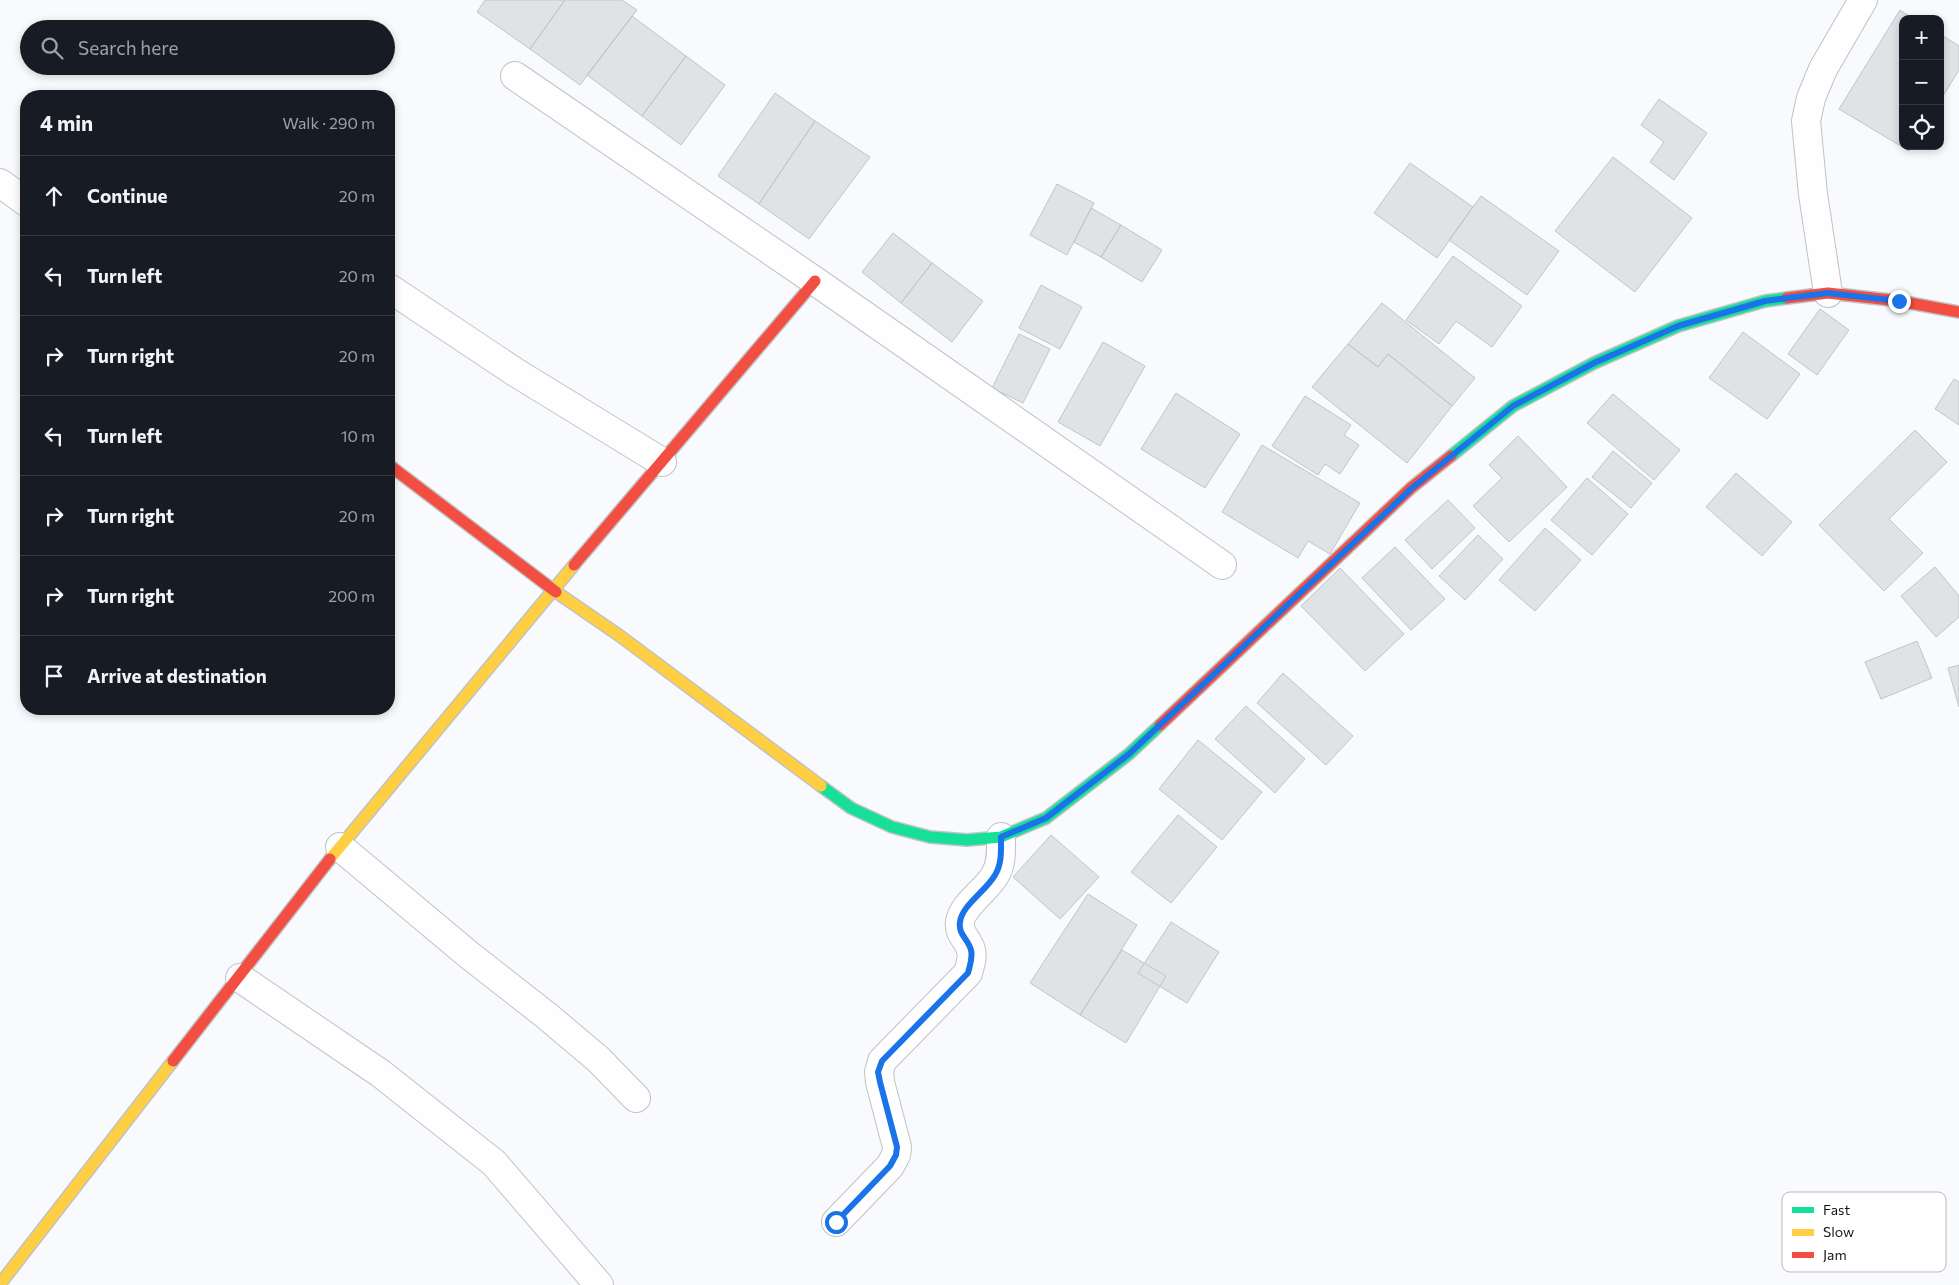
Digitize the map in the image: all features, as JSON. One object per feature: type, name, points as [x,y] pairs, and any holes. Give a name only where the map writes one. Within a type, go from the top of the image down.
[{"type":"street","points":[[1828,293],[1814,202],[1806,121],[1811,98],[1823,69],[1863,0]]},
{"type":"street","points":[[515,76],[815,281],[1222,565]]},
{"type":"street","points":[[0,183],[20,198]]},
{"type":"street","points":[[0,1284],[151,1089],[240,978],[340,847],[553,590],[815,281]]},
{"type":"street","points":[[395,292],[515,372],[662,462]]},
{"type":"street","points":[[395,470],[553,590],[620,636],[851,808],[892,827],[930,837],[967,840],[1001,837],[1046,818],[1129,754],[1412,488],[1513,406],[1594,363],[1678,326],[1765,301],[1828,293],[1899,301],[1959,312]]},
{"type":"street","points":[[836,1222],[890,1166],[896,1155],[897,1147],[880,1082],[879,1066],[968,973],[972,961],[971,949],[960,931],[960,921],[964,912],[996,875],[1001,862],[1001,837]]},
{"type":"street","points":[[340,847],[469,956],[547,1016],[598,1059],[636,1098]]},
{"type":"street","points":[[240,978],[380,1074],[494,1163],[599,1285]]},
{"type":"building","points":[[485,0],[565,0],[530,49],[477,12]]},
{"type":"building","points":[[565,0],[622,0],[637,10],[580,85],[530,49]]},
{"type":"building","points":[[1900,10],[1908,15],[1899,15],[1899,145],[1839,109]]},
{"type":"building","points":[[632,16],[686,56],[642,116],[587,75]]},
{"type":"building","points":[[1944,37],[1959,46],[1959,70],[1944,94]]},
{"type":"building","points":[[686,56],[725,85],[681,145],[642,116]]},
{"type":"building","points":[[775,93],[815,121],[759,204],[718,176]]},
{"type":"building","points":[[1659,99],[1707,133],[1674,180],[1650,162],[1664,142],[1641,125]]},
{"type":"building","points":[[815,121],[870,157],[809,239],[759,204]]},
{"type":"building","points":[[1613,157],[1692,218],[1635,292],[1555,231]]},
{"type":"building","points":[[1410,163],[1473,207],[1437,258],[1374,213]]},
{"type":"building","points":[[1057,184],[1094,203],[1067,255],[1030,235]]},
{"type":"building","points":[[1481,196],[1559,251],[1527,295],[1449,240]]},
{"type":"building","points":[[1091,208],[1121,225],[1101,257],[1074,242]]},
{"type":"building","points":[[1121,225],[1162,250],[1142,282],[1101,257]]},
{"type":"building","points":[[893,233],[932,263],[901,303],[862,272]]},
{"type":"building","points":[[1453,256],[1522,306],[1492,347],[1456,321],[1439,344],[1406,320]]},
{"type":"building","points":[[932,263],[983,301],[952,342],[901,303]]},
{"type":"building","points":[[1041,285],[1082,307],[1060,349],[1019,328]]},
{"type":"building","points":[[1382,303],[1475,378],[1452,406],[1388,354],[1378,367],[1348,344]]},
{"type":"building","points":[[1820,309],[1849,330],[1817,375],[1788,354]]},
{"type":"building","points":[[1743,332],[1800,374],[1767,419],[1709,378]]},
{"type":"building","points":[[1019,334],[1050,349],[1023,403],[992,388]]},
{"type":"building","points":[[1103,342],[1145,366],[1100,446],[1058,422]]},
{"type":"building","points":[[1348,344],[1378,367],[1388,354],[1452,406],[1407,463],[1312,387]]},
{"type":"building","points":[[1954,379],[1959,382],[1959,425],[1935,409]]},
{"type":"building","points":[[1176,393],[1240,434],[1205,488],[1141,449]]},
{"type":"building","points":[[1613,394],[1680,450],[1654,480],[1587,423]]},
{"type":"building","points":[[1305,396],[1351,425],[1344,435],[1359,445],[1340,474],[1325,464],[1318,475],[1272,446]]},
{"type":"building","points":[[1915,430],[1947,462],[1889,519],[1923,553],[1884,591],[1819,525]]},
{"type":"building","points":[[1518,436],[1567,487],[1509,542],[1473,506],[1502,478],[1489,465]]},
{"type":"building","points":[[1262,445],[1360,503],[1330,554],[1308,541],[1298,558],[1222,512]]},
{"type":"building","points":[[1613,451],[1652,483],[1631,508],[1592,477]]},
{"type":"building","points":[[1736,473],[1792,522],[1762,556],[1706,507]]},
{"type":"building","points":[[1587,478],[1628,514],[1592,555],[1551,520]]},
{"type":"building","points":[[1448,500],[1475,528],[1432,569],[1405,540]]},
{"type":"building","points":[[1545,528],[1581,560],[1535,611],[1499,580]]},
{"type":"building","points":[[1478,535],[1503,559],[1465,600],[1439,576]]},
{"type":"building","points":[[1395,547],[1445,599],[1411,630],[1362,578]]},
{"type":"building","points":[[1935,567],[1959,596],[1959,617],[1936,637],[1901,596]]},
{"type":"building","points":[[1340,568],[1404,634],[1365,671],[1301,606]]},
{"type":"building","points":[[1917,641],[1932,678],[1881,699],[1865,662]]},
{"type":"building","points":[[1959,665],[1959,707],[1948,668]]},
{"type":"building","points":[[1283,673],[1353,736],[1326,765],[1257,703]]},
{"type":"building","points":[[1246,706],[1305,759],[1275,793],[1215,739]]},
{"type":"building","points":[[1198,740],[1262,792],[1222,840],[1159,789]]},
{"type":"building","points":[[1178,815],[1217,847],[1171,903],[1131,872]]},
{"type":"building","points":[[1051,835],[1099,877],[1060,919],[1013,877]]},
{"type":"building","points":[[1088,894],[1137,925],[1080,1015],[1030,983]]},
{"type":"building","points":[[1171,922],[1219,952],[1187,1003],[1138,973]]},
{"type":"building","points":[[1122,950],[1166,976],[1126,1043],[1080,1015]]},
{"type":"traffic: fast","points":[[1451,456],[1513,406],[1594,363],[1678,326],[1765,301],[1787,298]]},
{"type":"traffic: fast","points":[[821,786],[851,808],[892,827],[930,837],[967,840],[1001,837],[1046,818],[1129,754],[1160,725]]},
{"type":"traffic: slow","points":[[330,859],[574,565]]},
{"type":"traffic: slow","points":[[556,592],[620,636],[821,786]]},
{"type":"traffic: slow","points":[[0,1284],[173,1061]]},
{"type":"traffic: jam","points":[[574,565],[815,281]]},
{"type":"traffic: jam","points":[[1787,298],[1828,293],[1899,301],[1959,312]]},
{"type":"traffic: jam","points":[[1160,725],[1411,488],[1451,456]]},
{"type":"traffic: jam","points":[[395,470],[556,592]]},
{"type":"traffic: jam","points":[[173,1061],[330,859]]},
{"type":"route","points":[[836,1222],[890,1166],[896,1155],[897,1147],[880,1082],[879,1066],[968,973],[972,961],[971,949],[960,931],[960,921],[964,912],[996,875],[1001,862],[1001,837],[1046,818],[1129,754],[1412,488],[1513,406],[1594,363],[1678,326],[1765,301],[1828,293],[1899,301]]}]
